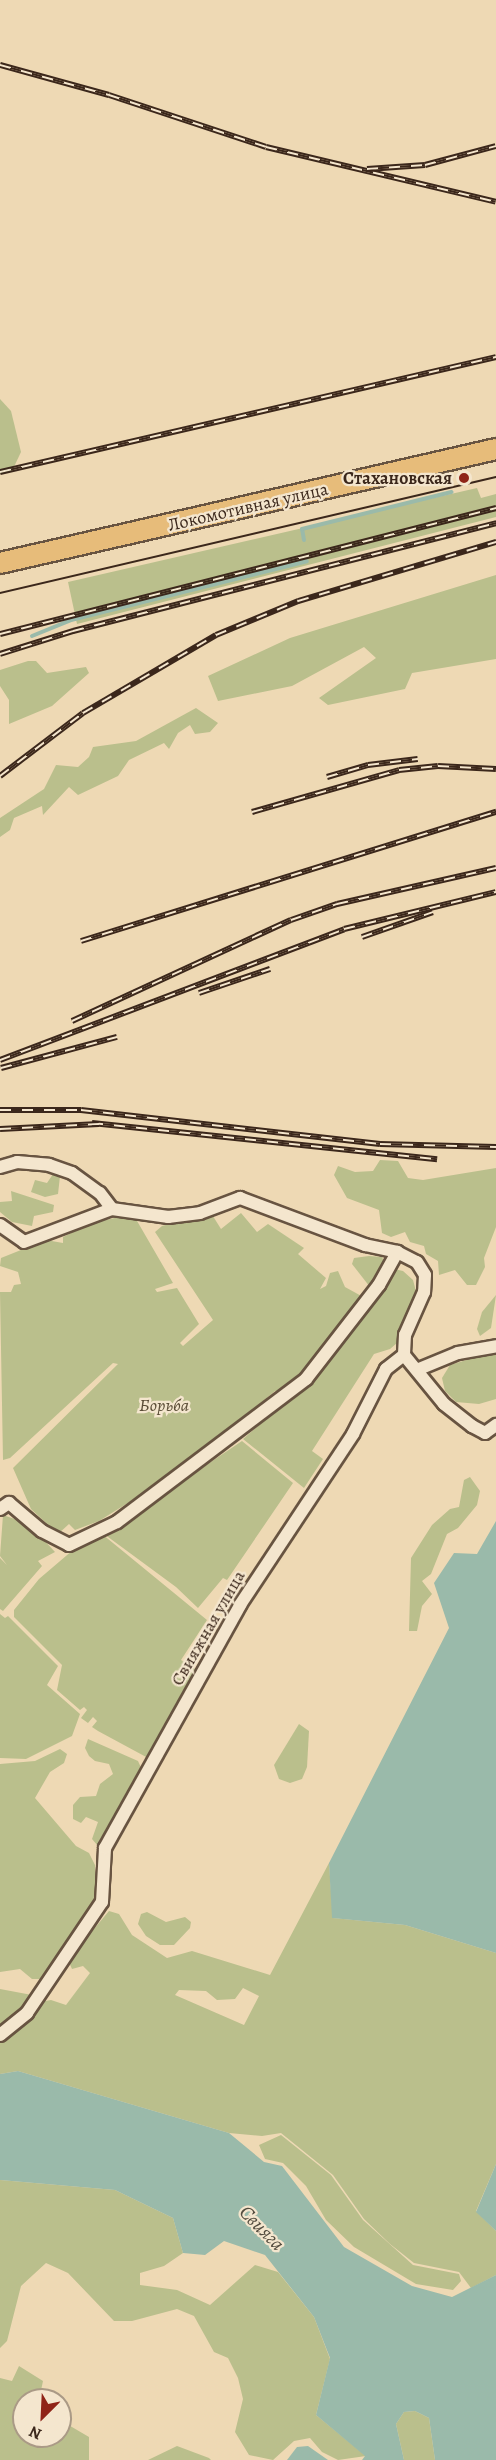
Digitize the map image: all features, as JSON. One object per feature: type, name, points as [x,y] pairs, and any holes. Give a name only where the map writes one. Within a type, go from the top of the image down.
[{"type":"main road","name":"Локомотивная улица","points":[[0,563],[496,448]]},
{"type":"street","points":[[0,1167],[17,1162],[38,1164],[72,1173],[99,1193],[112,1209]]},
{"type":"street","points":[[0,1225],[24,1242],[112,1209],[168,1217],[200,1213],[240,1198],[365,1245],[397,1252],[417,1262],[425,1275],[424,1293],[405,1335],[404,1355],[418,1369],[444,1404],[472,1426],[485,1433],[496,1425]]},
{"type":"street","points":[[0,1509],[9,1503],[42,1531],[69,1545],[117,1521],[306,1379],[372,1294],[397,1252]]},
{"type":"street","points":[[418,1369],[458,1353],[496,1346]]},
{"type":"street","name":"Свияжная улица","points":[[0,2035],[27,2013],[102,1902],[105,1848],[240,1605],[353,1434],[386,1370],[404,1355]]},
{"type":"green space","points":[[0,399],[11,411],[21,452],[12,471],[0,474]]},
{"type":"green space","points":[[477,488],[481,498],[496,494],[496,517],[77,624],[68,582]]},
{"type":"green space","points":[[496,575],[496,659],[412,673],[405,689],[328,705],[319,698],[376,658],[364,647],[292,686],[218,701],[208,676],[290,638]]},
{"type":"green space","points":[[28,661],[36,661],[47,673],[86,667],[89,673],[52,706],[9,724],[9,700],[0,686],[0,670]]},
{"type":"green space","points":[[196,708],[218,723],[210,732],[195,734],[190,725],[178,733],[169,749],[164,743],[129,760],[118,776],[78,795],[69,787],[43,815],[42,806],[14,818],[10,830],[0,837],[0,818],[44,789],[56,765],[78,767],[89,757],[93,747],[136,741]]},
{"type":"green space","points":[[380,1160],[398,1161],[408,1178],[423,1180],[496,1168],[496,1227],[484,1258],[485,1267],[476,1285],[467,1285],[455,1270],[439,1275],[438,1261],[426,1254],[424,1246],[410,1242],[405,1232],[391,1237],[382,1233],[379,1210],[347,1198],[334,1175],[338,1166],[355,1172],[373,1171]]},
{"type":"green space","points":[[53,1174],[60,1176],[58,1194],[45,1197],[31,1192],[35,1180],[47,1183]]},
{"type":"green space","points":[[11,1191],[54,1205],[53,1212],[34,1216],[32,1226],[12,1222],[0,1212],[0,1202],[12,1201]]},
{"type":"green space","name":"Борьба","points":[[211,1213],[221,1229],[241,1213],[257,1232],[268,1224],[304,1248],[298,1254],[326,1278],[320,1289],[326,1286],[330,1273],[338,1271],[345,1287],[365,1298],[321,1348],[310,1368],[285,1390],[275,1391],[182,1469],[99,1521],[75,1530],[69,1524],[58,1534],[31,1509],[13,1468],[118,1364],[113,1363],[10,1458],[3,1460],[0,1292],[11,1292],[14,1285],[21,1284],[18,1272],[0,1266],[1,1258],[46,1240],[63,1243],[63,1237],[92,1223],[133,1214],[173,1283],[155,1289],[157,1292],[177,1288],[199,1324],[180,1343],[183,1346],[213,1320],[155,1232],[162,1226]]},
{"type":"green space","points":[[382,1257],[386,1266],[370,1287],[352,1264],[354,1258]]},
{"type":"green space","points":[[394,1269],[403,1271],[413,1280],[418,1299],[397,1343],[390,1349],[374,1354],[312,1451],[323,1459],[304,1488],[243,1439],[309,1382],[359,1322]]},
{"type":"green space","points":[[496,1295],[491,1328],[480,1336],[477,1329],[482,1312]]},
{"type":"green space","points":[[496,1351],[496,1399],[479,1404],[456,1402],[445,1391],[442,1378],[450,1365]]},
{"type":"green space","name":"Борьба","points":[[242,1441],[293,1483],[227,1580],[223,1578],[198,1608],[176,1587],[104,1534]]},
{"type":"green space","points":[[470,1477],[480,1491],[477,1505],[458,1528],[447,1534],[431,1574],[422,1581],[432,1594],[422,1606],[417,1631],[409,1631],[411,1558],[432,1525],[450,1509],[459,1507],[464,1480]]},
{"type":"green space","points":[[3,1515],[29,1524],[55,1552],[38,1561],[42,1566],[3,1611],[0,1609],[0,1558],[7,1565],[0,1556]]},
{"type":"green space","points":[[102,1534],[207,1620],[181,1660],[197,1670],[148,1758],[92,1727],[97,1721],[93,1717],[88,1723],[81,1718],[87,1710],[84,1707],[80,1710],[57,1690],[62,1665],[14,1617],[14,1610],[39,1579],[80,1544]]},
{"type":"green space","points":[[0,1614],[5,1618],[8,1616],[58,1666],[47,1685],[80,1714],[72,1736],[26,1759],[0,1758]]},
{"type":"green space","points":[[299,1724],[309,1731],[307,1767],[302,1779],[290,1783],[279,1779],[274,1765]]},
{"type":"green space","points":[[88,1739],[138,1761],[143,1772],[104,1844],[98,1846],[92,1839],[98,1822],[86,1817],[81,1823],[73,1819],[73,1805],[80,1797],[96,1796],[100,1784],[113,1774],[109,1764],[95,1761],[89,1756],[85,1748]]},
{"type":"green space","points":[[60,1749],[67,1754],[64,1763],[50,1772],[35,1798],[76,1846],[89,1853],[95,1865],[95,1903],[43,1979],[32,1979],[20,1969],[0,1972],[0,1764],[35,1761]]},
{"type":"green space","points":[[329,1863],[333,1918],[405,1925],[496,1953],[496,2164],[476,2211],[496,2231],[496,2275],[471,2288],[459,2272],[414,2263],[364,2219],[333,2175],[281,2133],[262,2136],[229,2133],[18,2071],[0,2074],[0,2042],[40,2002],[51,2000],[66,2005],[90,1973],[83,1966],[72,1969],[68,1960],[109,1911],[119,1914],[132,1935],[167,1958],[192,1951],[270,1975]],"holes":[[[243,1988],[259,1996],[244,2025],[175,1995],[179,1990],[206,1991],[217,2000],[235,1999]]]},
{"type":"green space","points":[[147,1912],[166,1922],[185,1917],[191,1922],[190,1928],[174,1945],[160,1945],[146,1936],[138,1924],[141,1914]]},
{"type":"green space","points":[[0,1989],[32,1995],[25,2009],[0,2032]]},
{"type":"green space","points":[[281,2135],[331,2175],[363,2220],[413,2265],[459,2274],[461,2281],[453,2290],[416,2284],[354,2247],[326,2220],[306,2186],[283,2163],[265,2159],[259,2145]]},
{"type":"green space","points":[[0,2180],[115,2190],[173,2218],[183,2253],[164,2266],[140,2273],[140,2285],[177,2290],[210,2305],[255,2265],[278,2272],[314,2317],[330,2359],[316,2415],[366,2456],[338,2460],[322,2452],[310,2438],[294,2441],[273,2460],[249,2455],[235,2432],[243,2399],[238,2378],[228,2358],[214,2352],[194,2316],[177,2309],[132,2321],[114,2321],[68,2273],[46,2263],[21,2286],[7,2341],[0,2348]]},
{"type":"green space","points":[[19,2366],[43,2381],[42,2388],[12,2388],[12,2448],[72,2448],[72,2427],[89,2437],[89,2460],[0,2460],[0,2378],[12,2381]]},
{"type":"green space","points":[[415,2411],[429,2418],[435,2460],[404,2460],[396,2424],[404,2412]]},
{"type":"green space","points":[[177,2446],[209,2458],[211,2460],[148,2460]]},
{"type":"water","points":[[496,1521],[496,1953],[405,1925],[332,1918],[329,1863],[449,1628],[434,1583],[454,1553],[477,1554]]},
{"type":"water","name":"Свияга","points":[[18,2071],[229,2133],[264,2162],[282,2166],[344,2247],[412,2286],[452,2297],[496,2275],[496,2460],[435,2460],[429,2418],[415,2411],[404,2412],[396,2424],[404,2460],[362,2460],[365,2456],[316,2415],[330,2358],[314,2317],[265,2255],[224,2241],[205,2255],[183,2253],[173,2218],[115,2190],[0,2180],[0,2074]]},
{"type":"water","points":[[496,2164],[496,2231],[476,2212]]},
{"type":"water","points":[[308,2446],[328,2460],[287,2460],[297,2447]]},
{"type":"waterway","points":[[304,540],[302,529],[451,492]]},
{"type":"waterway","points":[[32,636],[71,620],[307,561]]},
{"type":"tram line","points":[[0,593],[496,477]]},
{"type":"railway","points":[[0,65],[109,95],[266,147],[496,202]]},
{"type":"railway","points":[[367,169],[425,165],[496,146]]},
{"type":"railway","points":[[0,472],[496,357]]},
{"type":"railway","points":[[0,634],[496,508]]},
{"type":"railway","points":[[0,654],[73,631],[496,523]]},
{"type":"railway","points":[[0,776],[83,713],[216,635],[298,601],[496,542]]},
{"type":"railway","points":[[327,777],[368,765],[418,759]]},
{"type":"railway","points":[[252,812],[399,770],[438,766],[496,769]]},
{"type":"railway","points":[[81,941],[496,812]]},
{"type":"railway","points":[[72,1021],[291,920],[337,904],[496,868]]},
{"type":"railway","points":[[0,1060],[344,929],[496,892]]},
{"type":"railway","points":[[362,937],[433,912]]},
{"type":"railway","points":[[199,993],[270,969]]},
{"type":"railway","points":[[1,1068],[117,1037]]},
{"type":"railway","points":[[0,1110],[81,1110],[380,1144],[496,1147]]},
{"type":"railway","points":[[92,1123],[437,1159]]},
{"type":"railway","points":[[0,1129],[99,1124]]},
{"type":"place","name":"Стахановская","points":[[464,478]]}]
